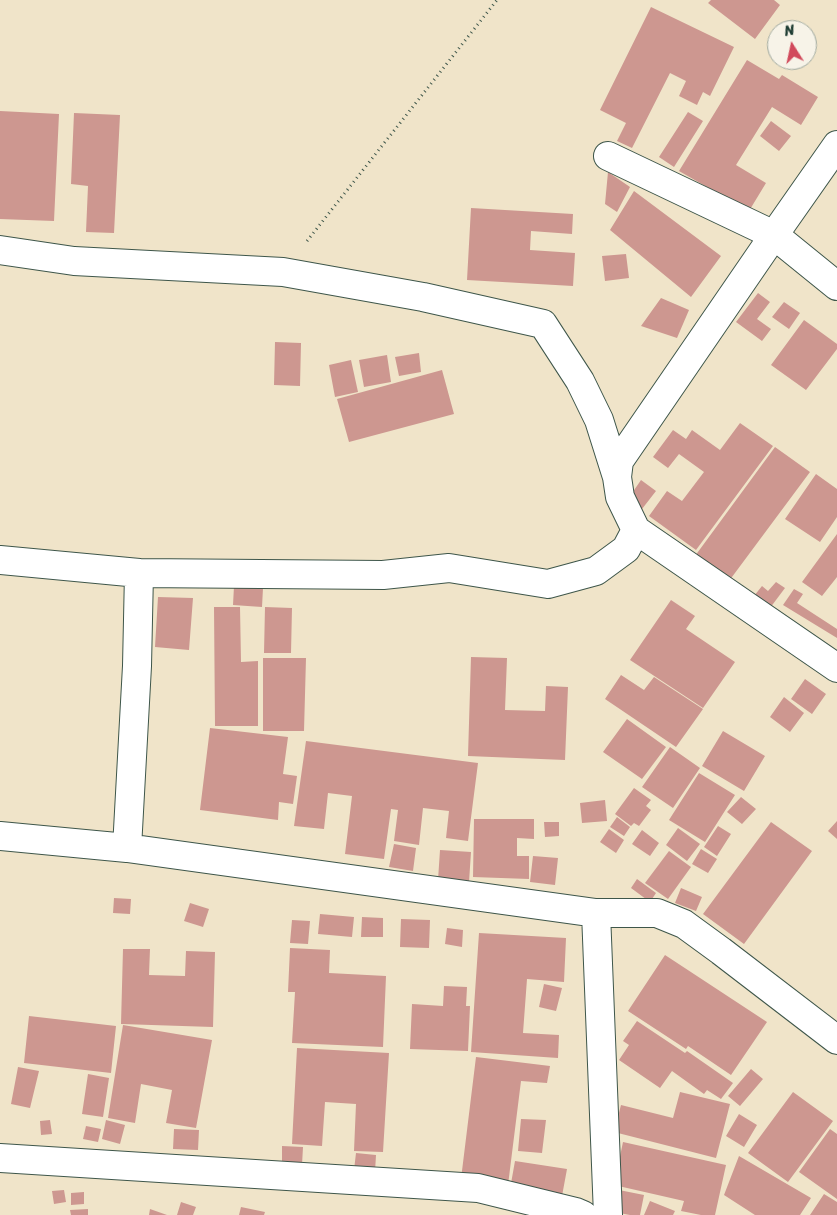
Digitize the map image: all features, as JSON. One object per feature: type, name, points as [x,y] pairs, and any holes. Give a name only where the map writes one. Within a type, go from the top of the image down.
[{"type":"street","points":[[617,478],[619,461],[837,146]]},
{"type":"street","points":[[608,156],[774,235],[837,286]]},
{"type":"street","points":[[0,250],[74,261],[283,272],[423,297],[543,324],[580,380],[599,420],[617,478],[620,497],[636,530],[837,668]]},
{"type":"street","points":[[0,560],[139,573],[383,575],[449,568],[548,584],[596,571],[626,549],[636,530]]},
{"type":"street","points":[[127,848],[137,666],[139,573]]},
{"type":"street","points":[[0,836],[127,848],[596,913],[657,913],[684,924],[837,1040]]},
{"type":"street","points":[[596,913],[608,1215]]},
{"type":"street","points":[[0,1158],[478,1188],[583,1215]]},
{"type":"path","points":[[283,272],[497,0]]},
{"type":"building","points":[[711,0],[774,0],[780,5],[767,20],[755,39],[708,3]]},
{"type":"building","points":[[651,7],[734,47],[710,96],[703,92],[697,105],[679,96],[686,81],[670,73],[632,148],[617,141],[626,123],[600,110]]},
{"type":"building","points":[[747,60],[779,79],[782,75],[818,97],[801,125],[772,107],[736,165],[766,183],[749,211],[679,171]]},
{"type":"building","points":[[0,111],[59,114],[54,221],[0,219]]},
{"type":"building","points":[[688,112],[703,121],[674,167],[659,157]]},
{"type":"building","points":[[74,113],[120,115],[114,233],[86,232],[88,186],[71,184]]},
{"type":"building","points":[[771,121],[791,136],[779,151],[760,136]]},
{"type":"building","points":[[608,172],[630,187],[617,212],[605,204]]},
{"type":"building","points":[[634,191],[721,256],[691,297],[610,230]]},
{"type":"building","points":[[471,208],[573,214],[572,234],[531,231],[530,250],[575,253],[573,286],[467,280]]},
{"type":"building","points":[[626,254],[629,278],[605,281],[602,256]]},
{"type":"building","points":[[758,293],[770,302],[757,319],[771,329],[762,341],[736,322]]},
{"type":"building","points":[[661,298],[689,310],[677,338],[641,326]]},
{"type":"building","points":[[784,302],[800,313],[789,329],[772,317]]},
{"type":"building","points":[[804,320],[837,344],[837,349],[806,390],[771,365]]},
{"type":"building","points":[[275,342],[301,343],[300,386],[274,385]]},
{"type":"building","points":[[419,353],[421,372],[399,376],[395,357]]},
{"type":"building","points":[[387,355],[391,382],[364,387],[359,360]]},
{"type":"building","points":[[351,360],[358,392],[335,397],[329,365]]},
{"type":"building","points":[[442,370],[454,414],[349,442],[337,399]]},
{"type":"building","points":[[740,423],[773,446],[696,550],[649,516],[667,491],[682,501],[704,472],[679,454],[668,468],[653,457],[673,430],[686,439],[692,430],[720,450]]},
{"type":"building","points":[[775,447],[810,472],[729,581],[695,556]]},
{"type":"building","points":[[816,474],[837,489],[837,517],[820,542],[785,519]]},
{"type":"building","points":[[641,480],[656,491],[642,509],[628,499]]},
{"type":"building","points":[[837,534],[837,577],[822,596],[802,582]]},
{"type":"building","points":[[776,582],[785,588],[770,608],[754,596],[762,586],[768,591]]},
{"type":"building","points":[[234,586],[263,588],[262,607],[233,605]]},
{"type":"building","points":[[794,589],[803,594],[797,603],[837,629],[837,638],[783,605]]},
{"type":"building","points":[[158,597],[193,598],[189,650],[155,647]]},
{"type":"building","points":[[671,600],[695,616],[686,629],[735,662],[703,708],[630,660]]},
{"type":"building","points":[[214,607],[240,607],[241,662],[258,661],[258,726],[215,726]]},
{"type":"building","points":[[265,607],[292,608],[291,653],[264,653]]},
{"type":"building","points":[[471,657],[507,658],[505,710],[545,711],[546,686],[568,687],[565,760],[468,756]]},
{"type":"building","points":[[263,658],[306,658],[304,731],[263,731]]},
{"type":"building","points":[[621,675],[644,690],[654,677],[703,709],[676,747],[605,699]]},
{"type":"building","points":[[805,679],[826,694],[812,714],[791,699]]},
{"type":"building","points":[[784,697],[804,713],[790,732],[770,717]]},
{"type":"building","points":[[627,719],[666,747],[642,779],[603,752]]},
{"type":"building","points":[[210,728],[288,737],[283,774],[297,776],[293,804],[279,802],[278,820],[200,810]]},
{"type":"building","points":[[723,731],[765,756],[744,791],[702,766]]},
{"type":"building","points":[[306,741],[478,763],[468,841],[446,838],[449,811],[423,808],[419,845],[394,841],[398,810],[391,809],[384,859],[345,854],[352,796],[328,793],[324,829],[294,826]]},
{"type":"building","points":[[670,747],[700,768],[673,808],[642,787]]},
{"type":"building","points":[[699,773],[735,795],[705,842],[669,820]]},
{"type":"building","points":[[634,788],[651,800],[646,806],[651,810],[639,826],[634,823],[631,826],[615,814]]},
{"type":"building","points":[[741,797],[756,809],[742,824],[727,812]]},
{"type":"building","points":[[605,800],[607,821],[582,823],[580,803]]},
{"type":"building","points":[[617,817],[630,827],[624,836],[610,827]]},
{"type":"building","points":[[474,819],[534,819],[534,839],[517,838],[517,856],[529,856],[529,879],[473,877]]},
{"type":"building","points":[[837,821],[837,839],[828,831]]},
{"type":"building","points":[[544,822],[559,822],[559,836],[545,837]]},
{"type":"building","points":[[771,822],[812,851],[744,944],[703,914]]},
{"type":"building","points":[[718,826],[731,834],[717,856],[704,847]]},
{"type":"building","points":[[678,828],[700,844],[687,861],[666,845]]},
{"type":"building","points":[[609,829],[624,840],[616,853],[600,842]]},
{"type":"building","points":[[642,830],[659,843],[650,856],[632,844]]},
{"type":"building","points":[[394,844],[416,848],[413,871],[389,867]]},
{"type":"building","points":[[701,849],[717,859],[708,873],[692,864]]},
{"type":"building","points":[[440,850],[471,852],[469,882],[438,880]]},
{"type":"building","points":[[669,851],[691,867],[668,899],[645,883]]},
{"type":"building","points":[[533,856],[558,858],[555,885],[530,882]]},
{"type":"building","points":[[637,879],[656,893],[650,902],[631,888]]},
{"type":"building","points":[[681,888],[702,897],[696,911],[675,903]]},
{"type":"building","points":[[114,898],[131,899],[130,914],[113,913]]},
{"type":"building","points":[[190,903],[209,909],[203,927],[184,921]]},
{"type":"building","points":[[320,914],[354,917],[352,937],[318,934]]},
{"type":"building","points":[[362,917],[383,918],[383,937],[361,937]]},
{"type":"building","points":[[401,919],[430,920],[429,948],[400,947]]},
{"type":"building","points":[[292,920],[310,921],[308,944],[290,943]]},
{"type":"building","points":[[447,928],[463,930],[462,947],[445,944]]},
{"type":"building","points":[[479,933],[566,938],[564,982],[527,979],[523,1033],[559,1035],[558,1058],[471,1052]]},
{"type":"building","points":[[290,948],[330,950],[329,973],[386,976],[383,1047],[292,1043],[295,992],[288,992]]},
{"type":"building","points":[[123,949],[150,949],[149,975],[185,976],[186,951],[215,952],[213,1027],[121,1024]]},
{"type":"building","points":[[665,955],[767,1022],[731,1075],[688,1046],[686,1049],[628,1011]]},
{"type":"building","points":[[544,984],[562,988],[556,1011],[539,1007]]},
{"type":"building","points":[[444,986],[467,987],[466,1006],[470,1006],[468,1051],[410,1049],[412,1004],[443,1006]]},
{"type":"building","points":[[29,1016],[116,1026],[111,1073],[24,1063]]},
{"type":"building","points":[[637,1021],[685,1053],[687,1051],[733,1083],[721,1099],[707,1090],[704,1094],[672,1071],[660,1088],[619,1060],[629,1045],[623,1041]]},
{"type":"building","points":[[123,1025],[212,1040],[196,1128],[166,1123],[172,1090],[141,1084],[135,1123],[108,1118]]},
{"type":"building","points":[[297,1048],[389,1053],[383,1152],[354,1151],[356,1104],[325,1102],[322,1146],[292,1144]]},
{"type":"building","points":[[476,1057],[550,1066],[547,1083],[521,1081],[508,1185],[461,1179]]},
{"type":"building","points":[[18,1067],[39,1071],[30,1108],[11,1104]]},
{"type":"building","points":[[751,1069],[763,1079],[740,1106],[728,1096]]},
{"type":"building","points":[[88,1074],[109,1078],[103,1117],[82,1114]]},
{"type":"building","points":[[680,1092],[730,1104],[716,1158],[614,1132],[621,1105],[673,1118]]},
{"type":"building","points":[[793,1092],[833,1121],[788,1182],[748,1153]]},
{"type":"building","points":[[739,1114],[757,1125],[744,1147],[726,1136]]},
{"type":"building","points":[[521,1119],[546,1120],[542,1153],[518,1151]]},
{"type":"building","points":[[50,1120],[52,1134],[41,1135],[40,1121]]},
{"type":"building","points":[[106,1120],[125,1125],[120,1144],[102,1139]]},
{"type":"building","points":[[86,1126],[101,1129],[98,1142],[83,1139]]},
{"type":"building","points":[[174,1129],[199,1130],[198,1150],[173,1149]]},
{"type":"building","points":[[830,1129],[837,1134],[837,1199],[799,1172]]},
{"type":"building","points":[[623,1142],[726,1165],[715,1215],[701,1215],[681,1211],[684,1201],[614,1185]]},
{"type":"building","points":[[282,1146],[303,1147],[302,1165],[282,1163]]},
{"type":"building","points":[[356,1153],[376,1155],[375,1172],[354,1170]]},
{"type":"building","points":[[739,1156],[811,1198],[800,1215],[755,1215],[724,1195]]},
{"type":"building","points":[[515,1161],[567,1169],[562,1196],[510,1189]]},
{"type":"building","points":[[64,1190],[66,1202],[54,1204],[52,1191]]},
{"type":"building","points":[[619,1190],[644,1195],[640,1215],[614,1212]]},
{"type":"building","points":[[84,1192],[84,1204],[71,1205],[71,1193]]},
{"type":"building","points":[[824,1194],[837,1202],[837,1215],[810,1215]]},
{"type":"building","points":[[650,1201],[675,1211],[673,1215],[644,1215]]},
{"type":"building","points":[[181,1202],[196,1207],[193,1215],[177,1215]]},
{"type":"building","points":[[241,1207],[265,1212],[264,1215],[239,1215]]},
{"type":"building","points":[[88,1209],[88,1215],[71,1215],[70,1210]]},
{"type":"building","points":[[150,1209],[167,1215],[149,1215]]}]
